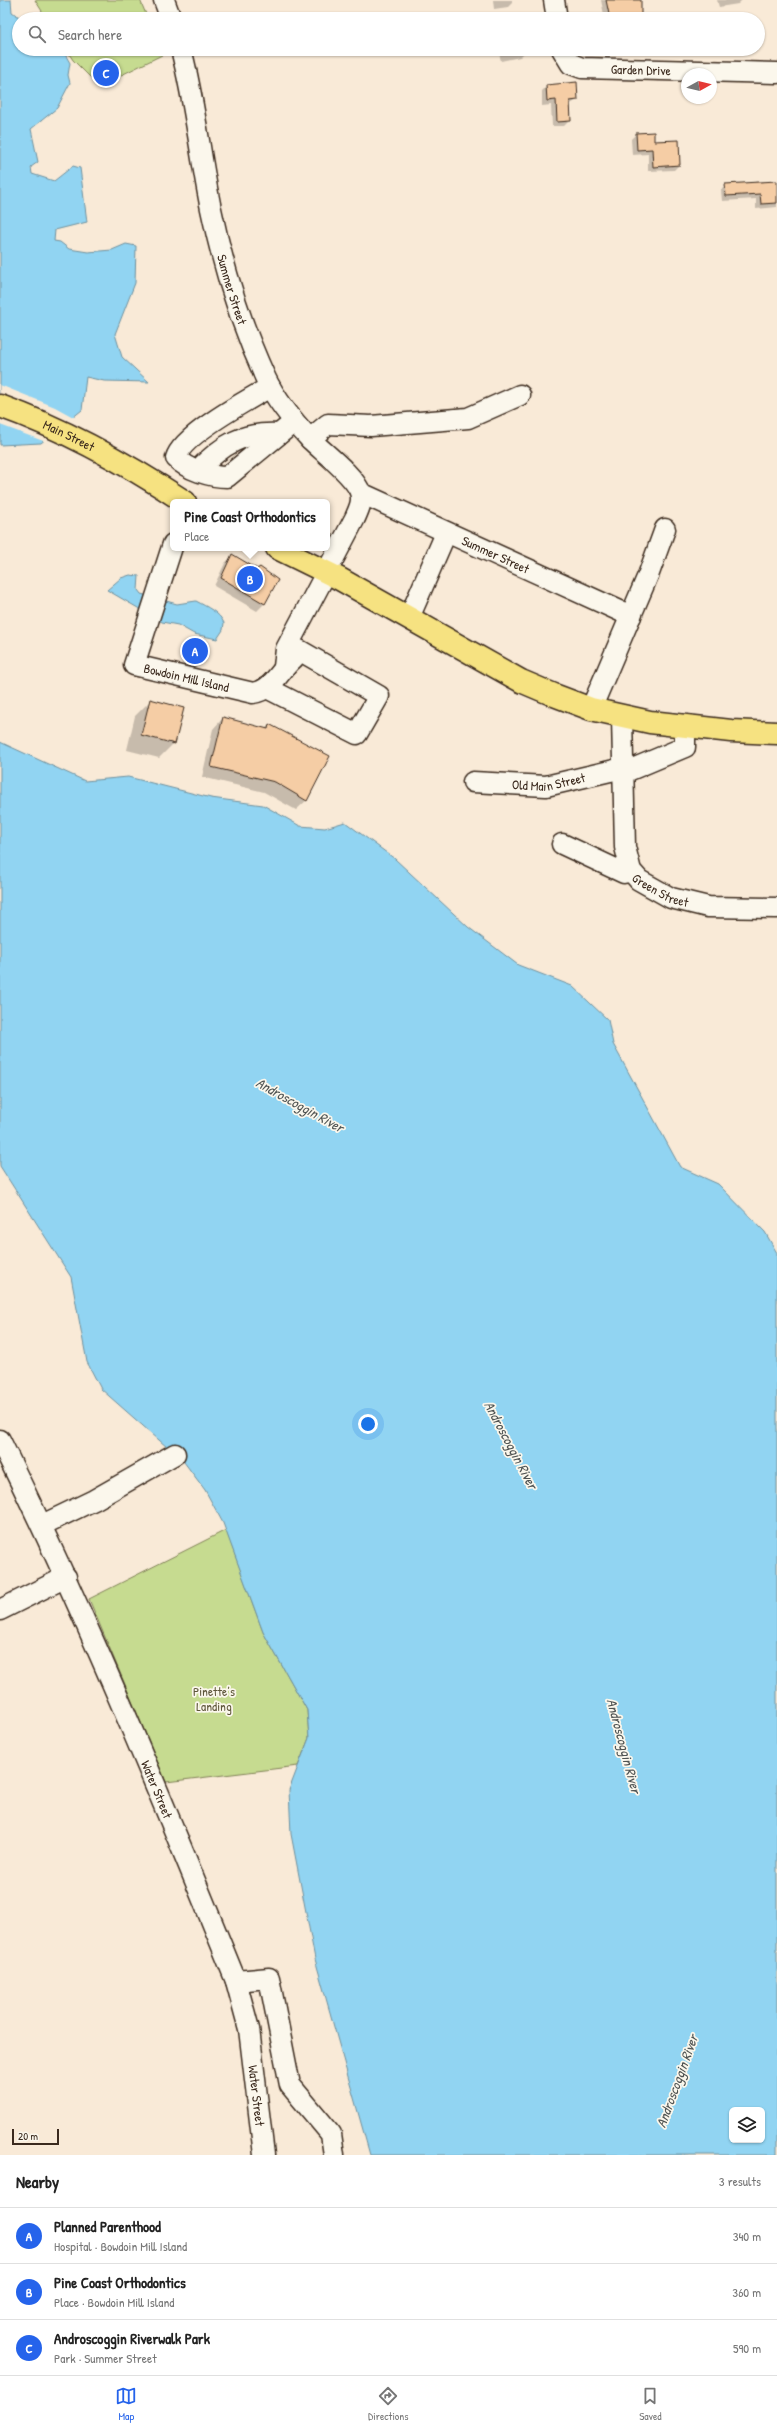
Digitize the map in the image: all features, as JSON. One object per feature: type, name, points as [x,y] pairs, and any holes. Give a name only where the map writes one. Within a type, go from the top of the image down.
[{"type":"main road","name":"Main Street","points":[[0,406],[53,426],[136,469],[181,499]]},
{"type":"main road","points":[[283,551],[333,576],[521,681],[591,709],[622,717],[685,727],[777,733]]},
{"type":"street","points":[[164,0],[168,12]]},
{"type":"street","points":[[554,0],[556,12]]},
{"type":"street","name":"Summer Street","points":[[183,56],[190,84],[210,208],[222,258],[253,352],[270,387],[294,422],[354,482],[361,493],[631,616]]},
{"type":"street","name":"Garden Drive","points":[[566,56],[570,64],[582,68],[777,73]]},
{"type":"street","points":[[270,387],[210,424],[178,450],[176,458],[182,465],[218,477],[227,477],[294,422]]},
{"type":"street","points":[[310,439],[328,424],[371,426],[468,418],[520,395]]},
{"type":"street","points":[[299,650],[379,696],[357,734],[267,688],[284,667],[294,659],[299,650],[333,576],[356,518],[360,507],[361,493]]},
{"type":"street","points":[[591,709],[631,616],[665,528]]},
{"type":"street","points":[[409,618],[446,533]]},
{"type":"street","name":"Bowdoin Mill Island","points":[[171,551],[134,666],[253,693],[267,688]]},
{"type":"street","points":[[284,667],[286,649],[333,576]]},
{"type":"street","name":"Green Street","points":[[622,717],[625,847],[632,871],[639,880],[671,898],[708,907],[777,908]]},
{"type":"street","name":"Old Main Street","points":[[473,782],[546,786],[623,770],[685,746],[685,727]]},
{"type":"street","points":[[562,844],[624,873],[632,871]]},
{"type":"street","name":"Water Street","points":[[0,1440],[42,1525],[66,1578],[236,1981],[249,2029],[264,2155]]},
{"type":"street","points":[[42,1525],[94,1500],[175,1454]]},
{"type":"street","points":[[0,1610],[66,1578]]},
{"type":"street","points":[[236,1981],[269,1978],[290,2085],[331,2134],[334,2155]]},
{"type":"green space","points":[[35,0],[140,0],[145,12],[43,12]]},
{"type":"green space","points":[[70,56],[160,56],[99,86]]},
{"type":"green space","name":"Pinette’s Landing","points":[[226,1530],[263,1632],[307,1710],[309,1738],[298,1766],[166,1782],[89,1599]]},
{"type":"water","points":[[0,0],[11,0],[12,56],[66,56],[70,63],[68,75],[70,83],[57,108],[31,129],[38,162],[31,167],[32,174],[54,181],[73,166],[80,168],[87,222],[55,230],[54,241],[60,242],[69,249],[88,252],[112,250],[126,244],[136,246],[135,283],[115,334],[122,357],[149,382],[104,381],[86,377],[82,410],[41,443],[0,445]]},
{"type":"water","points":[[130,575],[139,576],[138,590],[141,594],[177,604],[196,601],[208,608],[222,619],[224,623],[223,630],[217,639],[194,634],[178,625],[162,622],[107,590],[121,578]]},
{"type":"water","name":"Androscoggin River","points":[[0,742],[85,781],[128,777],[211,798],[263,805],[300,826],[325,828],[345,822],[395,859],[468,927],[518,965],[572,986],[608,1020],[613,1044],[680,1167],[718,1184],[765,1232],[777,1253],[777,2155],[370,2155],[315,1959],[291,1834],[289,1790],[309,1738],[307,1710],[263,1632],[223,1523],[205,1490],[184,1462],[101,1389],[87,1362],[71,1277],[0,1166]]},
{"type":"pier","points":[[0,385],[55,407],[75,418],[46,442],[0,425]]},
{"type":"building","points":[[606,0],[641,0],[641,12],[609,12]]},
{"type":"building","points":[[577,82],[578,100],[570,101],[571,121],[557,122],[556,100],[547,101],[546,85]]},
{"type":"building","points":[[654,132],[654,141],[679,140],[680,165],[653,167],[652,149],[637,150],[636,133]]},
{"type":"building","points":[[777,181],[777,203],[761,204],[760,194],[726,196],[725,184]]},
{"type":"building","points":[[232,554],[257,569],[260,567],[278,580],[265,604],[221,578]]},
{"type":"building","points":[[150,699],[184,708],[175,744],[141,735]]},
{"type":"building","points":[[223,717],[268,729],[269,724],[330,756],[307,801],[275,782],[211,767]]},
{"type":"place","name":"Androscoggin Riverwalk Park","points":[[106,73]]},
{"type":"place","name":"Pine Coast Orthodontics","points":[[250,579]]},
{"type":"place","name":"Planned Parenthood","points":[[195,651]]}]
